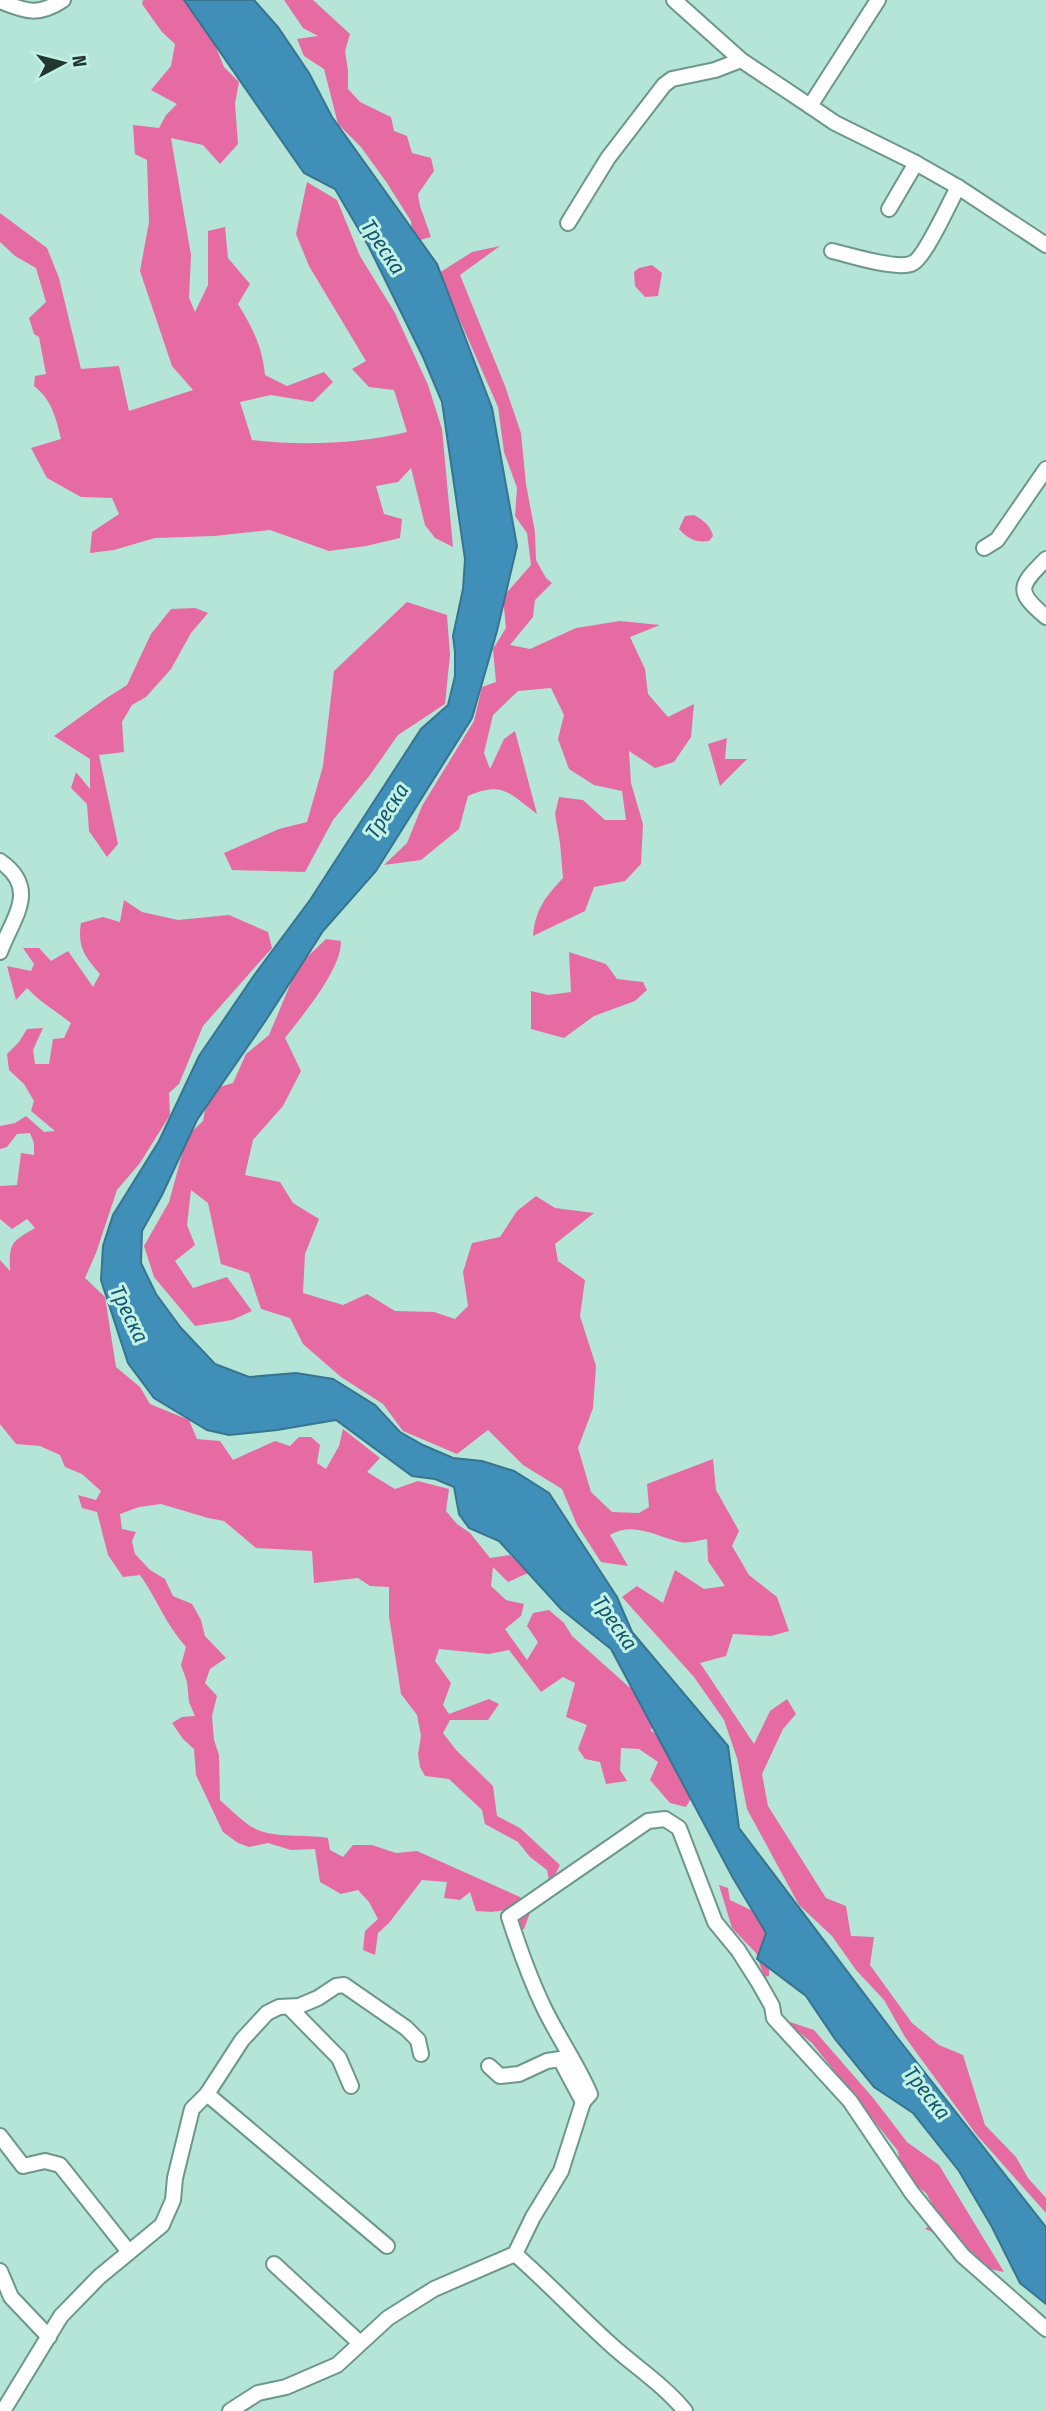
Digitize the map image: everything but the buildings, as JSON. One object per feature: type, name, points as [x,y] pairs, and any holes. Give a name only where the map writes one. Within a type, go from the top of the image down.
[{"type":"street","points":[[0,1],[22,10],[44,11],[63,0]]},
{"type":"street","points":[[674,0],[741,60],[835,123],[958,187],[1046,245]]},
{"type":"street","points":[[810,106],[878,0]]},
{"type":"street","points":[[568,223],[608,158],[664,85],[682,75],[715,70],[741,60]]},
{"type":"street","points":[[889,209],[916,163]]},
{"type":"street","points":[[832,251],[897,265],[912,264],[922,255],[958,187]]},
{"type":"street","points":[[984,548],[997,540],[1046,469]]},
{"type":"street","points":[[1046,559],[1025,582],[1024,590],[1030,603],[1046,617]]},
{"type":"street","points":[[0,861],[22,884],[23,897],[0,952]]},
{"type":"street","points":[[230,2411],[258,2393],[286,2387],[337,2365],[388,2318],[434,2290],[515,2254],[533,2217],[561,2171],[583,2102],[590,2094],[544,2008],[509,1917],[648,1821],[665,1819],[679,1828],[715,1922],[738,1950],[759,1983],[772,2006],[774,2018],[850,2101],[912,2193],[963,2256],[1046,2329]]},
{"type":"street","points":[[3,2411],[61,2316],[99,2277],[162,2225],[173,2200],[175,2178],[192,2109],[206,2094],[242,2040],[267,2013],[279,2007],[299,2006],[336,1986],[344,1985],[406,2028],[418,2040],[421,2054]]},
{"type":"street","points":[[289,2007],[339,2058],[351,2087]]},
{"type":"street","points":[[489,2066],[500,2076],[519,2074],[560,2059],[583,2102]]},
{"type":"street","points":[[206,2094],[387,2246]]},
{"type":"street","points":[[0,2136],[23,2166],[45,2161],[60,2165],[129,2252]]},
{"type":"street","points":[[515,2254],[608,2343],[673,2396],[685,2411]]},
{"type":"street","points":[[274,2264],[360,2343]]},
{"type":"street","points":[[0,2272],[11,2297],[49,2337]]},
{"type":"shaded area","points":[[143,0],[186,0],[213,40],[224,67],[239,82],[235,104],[238,144],[220,164],[203,145],[171,138],[191,255],[189,298],[195,312],[208,285],[208,231],[225,227],[228,258],[250,284],[238,304],[256,338],[265,375],[287,386],[324,372],[333,382],[313,402],[271,395],[240,402],[252,440],[330,443],[407,432],[394,390],[369,387],[352,369],[366,361],[309,266],[296,234],[307,182],[337,200],[360,256],[395,313],[428,385],[442,429],[453,547],[435,538],[425,525],[411,468],[398,482],[376,486],[384,514],[402,519],[400,538],[329,551],[270,530],[155,538],[114,550],[90,553],[92,532],[119,514],[112,498],[81,497],[47,478],[31,448],[61,439],[49,403],[34,386],[35,376],[46,374],[39,337],[34,334],[29,318],[46,302],[36,268],[15,256],[0,242],[0,213],[47,248],[59,278],[81,369],[119,366],[129,411],[193,390],[172,366],[140,271],[149,222],[147,160],[135,154],[133,125],[159,128],[166,115],[177,104],[151,90],[171,66],[175,44],[162,32],[142,4]]},
{"type":"shaded area","points":[[284,0],[313,0],[350,34],[345,51],[348,89],[360,102],[391,117],[394,131],[407,136],[412,153],[431,158],[434,171],[418,194],[431,237],[413,242],[411,221],[387,183],[361,147],[338,124],[324,69],[304,56],[297,39],[318,36],[303,28]]},
{"type":"shaded area","points":[[500,246],[460,275],[521,433],[526,484],[535,532],[536,560],[552,583],[535,600],[533,617],[510,645],[530,649],[576,628],[620,621],[660,625],[630,637],[645,669],[648,694],[668,717],[694,704],[691,737],[674,762],[655,768],[629,751],[631,783],[643,824],[641,864],[625,881],[594,887],[585,911],[533,936],[542,904],[563,878],[555,814],[559,797],[583,800],[605,820],[626,820],[622,791],[594,785],[569,769],[558,739],[564,715],[551,688],[518,691],[493,715],[484,753],[490,769],[504,739],[515,731],[537,814],[512,795],[498,790],[468,796],[459,829],[421,860],[384,865],[407,843],[422,806],[474,721],[482,687],[496,682],[493,649],[506,628],[503,597],[531,565],[527,533],[515,516],[517,488],[504,452],[498,407],[439,273],[472,252]]},
{"type":"shaded area","points":[[652,265],[662,273],[658,296],[645,297],[635,286],[634,272]]},
{"type":"shaded area","points":[[694,515],[710,529],[713,536],[709,541],[692,540],[679,529],[685,516]]},
{"type":"shaded area","points":[[407,602],[447,615],[450,655],[445,704],[398,735],[333,820],[305,872],[232,870],[224,853],[279,829],[307,822],[323,766],[334,671]]},
{"type":"shaded area","points":[[195,608],[208,613],[191,633],[171,669],[146,697],[132,705],[122,722],[124,752],[99,755],[118,844],[107,857],[89,831],[87,804],[71,788],[76,772],[90,789],[90,759],[54,736],[127,685],[151,634],[171,609]]},
{"type":"shaded area","points":[[727,738],[725,759],[747,759],[720,786],[708,744]]},
{"type":"shaded area","points":[[124,900],[142,912],[178,920],[229,915],[268,932],[272,948],[203,1026],[179,1084],[169,1093],[170,1115],[140,1163],[117,1190],[85,1278],[105,1297],[116,1367],[140,1387],[150,1404],[189,1420],[197,1439],[220,1441],[233,1460],[275,1441],[290,1446],[299,1437],[311,1437],[320,1445],[317,1463],[326,1469],[339,1446],[343,1429],[380,1458],[367,1472],[395,1489],[418,1481],[449,1489],[446,1511],[457,1524],[470,1533],[490,1558],[510,1555],[528,1573],[508,1582],[493,1567],[491,1586],[506,1600],[524,1604],[521,1616],[505,1629],[527,1660],[538,1642],[527,1626],[533,1613],[549,1610],[564,1623],[572,1636],[656,1707],[651,1731],[679,1746],[698,1786],[686,1807],[670,1803],[650,1780],[658,1762],[639,1749],[621,1748],[620,1770],[627,1781],[606,1784],[600,1762],[585,1759],[578,1749],[587,1725],[566,1717],[575,1683],[563,1677],[541,1692],[509,1650],[489,1654],[439,1649],[435,1661],[451,1683],[443,1705],[449,1714],[489,1699],[499,1704],[488,1720],[450,1720],[443,1733],[456,1750],[493,1786],[497,1816],[520,1828],[560,1865],[550,1885],[547,1870],[530,1857],[518,1842],[485,1824],[482,1810],[449,1779],[425,1776],[420,1767],[418,1754],[421,1736],[417,1715],[401,1694],[389,1616],[389,1587],[370,1586],[358,1578],[314,1583],[312,1551],[256,1548],[224,1521],[161,1504],[139,1507],[120,1514],[122,1529],[136,1532],[132,1541],[135,1554],[150,1570],[165,1579],[173,1596],[192,1604],[201,1620],[205,1636],[226,1658],[210,1669],[205,1683],[217,1696],[212,1716],[214,1740],[219,1755],[220,1800],[250,1826],[278,1835],[328,1838],[330,1850],[343,1857],[353,1845],[372,1845],[396,1853],[417,1851],[520,1897],[530,1913],[524,1929],[511,1933],[514,1909],[476,1911],[470,1892],[460,1900],[444,1898],[447,1882],[422,1880],[378,1933],[375,1955],[363,1950],[365,1931],[378,1919],[369,1902],[358,1890],[341,1894],[320,1882],[315,1849],[291,1850],[268,1843],[249,1847],[223,1832],[196,1775],[194,1749],[172,1723],[182,1717],[195,1716],[181,1665],[186,1647],[140,1575],[123,1577],[108,1555],[97,1512],[82,1508],[78,1495],[96,1500],[101,1491],[82,1474],[65,1467],[60,1455],[40,1446],[16,1444],[0,1424],[0,1260],[10,1271],[13,1244],[35,1228],[27,1219],[12,1229],[0,1219],[0,1186],[17,1185],[21,1153],[34,1155],[34,1143],[30,1133],[17,1134],[7,1147],[0,1149],[0,1126],[15,1123],[26,1116],[44,1132],[55,1131],[31,1111],[34,1101],[24,1084],[9,1070],[7,1054],[27,1029],[43,1028],[33,1050],[35,1064],[49,1064],[53,1039],[64,1038],[71,1023],[27,988],[16,1000],[7,966],[31,971],[34,964],[23,948],[39,948],[51,961],[68,951],[93,987],[100,974],[83,951],[80,939],[81,923],[103,917],[120,922]]},
{"type":"shaded area","points":[[326,939],[341,941],[335,965],[320,992],[285,1038],[301,1071],[283,1106],[253,1140],[245,1175],[280,1182],[293,1203],[319,1219],[305,1254],[303,1293],[343,1305],[367,1294],[395,1311],[434,1312],[455,1319],[468,1306],[463,1272],[472,1243],[500,1237],[517,1211],[536,1196],[555,1208],[594,1213],[555,1244],[558,1261],[585,1280],[580,1316],[596,1366],[593,1408],[578,1448],[591,1492],[612,1512],[639,1513],[649,1507],[647,1484],[713,1459],[716,1490],[739,1531],[732,1546],[749,1575],[777,1597],[789,1631],[771,1636],[733,1634],[726,1656],[700,1663],[754,1744],[770,1711],[787,1699],[796,1714],[783,1729],[762,1774],[768,1806],[826,1898],[846,1906],[851,1936],[874,1937],[870,1965],[912,2023],[939,2045],[963,2055],[985,2125],[1016,2157],[1028,2178],[1046,2198],[1046,2213],[976,2134],[905,2037],[884,2000],[856,1970],[832,1936],[799,1905],[747,1809],[737,1758],[724,1720],[694,1677],[622,1597],[637,1586],[663,1603],[675,1570],[704,1589],[725,1586],[708,1561],[707,1539],[683,1542],[628,1529],[610,1535],[628,1566],[601,1562],[577,1525],[562,1489],[523,1465],[488,1430],[457,1454],[403,1431],[383,1404],[341,1377],[303,1344],[290,1318],[261,1309],[249,1273],[221,1264],[208,1203],[191,1190],[187,1225],[195,1245],[175,1261],[193,1288],[227,1277],[252,1311],[232,1320],[195,1326],[154,1277],[144,1246],[169,1202],[187,1136],[203,1121],[209,1090],[233,1083],[246,1054],[269,1035],[298,966]]},
{"type":"shaded area","points":[[569,952],[606,964],[617,979],[643,982],[647,990],[635,1001],[594,1016],[564,1038],[531,1029],[531,991],[548,995],[571,992]]},
{"type":"shaded area","points":[[719,1885],[728,1888],[730,1900],[753,1911],[771,1927],[769,1976],[764,1977],[756,1953],[732,1928]]},
{"type":"shaded area","points":[[784,2020],[814,2030],[907,2142],[939,2165],[1004,2272],[985,2268],[949,2238],[925,2229],[940,2218],[926,2193],[901,2174],[898,2151],[812,2043]]},
{"type":"water","name":"Треска","points":[[184,0],[254,0],[278,27],[309,73],[332,117],[437,264],[492,408],[517,546],[497,631],[472,718],[376,871],[323,931],[197,1120],[142,1231],[141,1263],[156,1294],[181,1328],[215,1364],[249,1377],[296,1373],[333,1379],[375,1405],[400,1432],[423,1445],[453,1458],[482,1461],[514,1471],[549,1493],[617,1597],[632,1632],[728,1746],[739,1828],[896,2036],[1046,2227],[1046,2304],[1020,2283],[992,2227],[959,2171],[913,2113],[874,2087],[835,2039],[806,1996],[757,1959],[766,1933],[733,1878],[611,1649],[561,1609],[499,1541],[469,1528],[459,1514],[454,1487],[435,1479],[412,1476],[336,1420],[229,1435],[207,1430],[154,1398],[128,1363],[101,1280],[103,1246],[113,1215],[159,1141],[199,1056],[310,900],[421,729],[448,705],[455,676],[453,636],[463,589],[465,559],[442,402],[369,247],[335,189],[304,173]]}]
